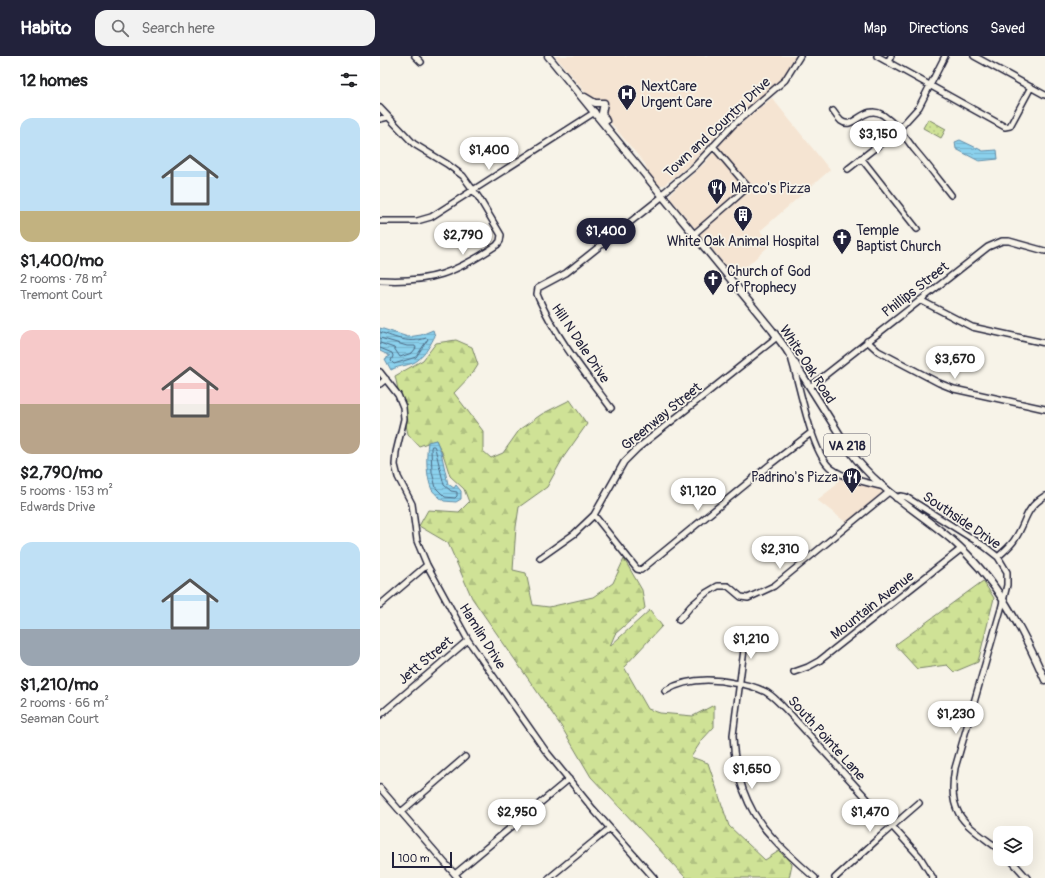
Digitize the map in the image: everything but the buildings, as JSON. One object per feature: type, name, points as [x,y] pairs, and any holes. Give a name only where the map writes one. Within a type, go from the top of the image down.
[{"type":"main road","name":"White Oak Road","points":[[548,56],[777,337],[856,458],[881,486],[962,549],[980,568],[1003,599],[1018,624],[1045,680]]},
{"type":"main road","points":[[577,91],[595,104],[604,103],[602,115],[614,136]]},
{"type":"street","points":[[416,56],[420,62]]},
{"type":"street","name":"Town and Country Drive","points":[[538,288],[566,272],[662,196],[689,172],[733,125],[785,80],[800,56]]},
{"type":"street","points":[[877,56],[1004,127],[1010,126],[1031,87]]},
{"type":"street","points":[[888,62],[891,56]]},
{"type":"street","points":[[848,169],[899,129],[918,107],[945,56]]},
{"type":"street","points":[[974,56],[1045,95]]},
{"type":"street","points":[[380,108],[414,144],[458,172],[468,182],[500,232],[501,238],[497,245],[463,266],[438,276],[413,280],[380,280]]},
{"type":"street","points":[[833,111],[842,121],[848,123],[854,122],[866,113],[878,113],[887,118],[899,129],[951,195]]},
{"type":"street","points":[[380,221],[406,222],[424,220],[439,213],[595,112]]},
{"type":"street","points":[[380,119],[388,117]]},
{"type":"street","points":[[694,234],[748,187],[713,146]]},
{"type":"street","points":[[861,158],[918,228]]},
{"type":"street","name":"Phillips Street","points":[[810,387],[988,247],[1002,241],[1009,241],[1045,251]]},
{"type":"street","name":"Hill N Dale Drive","points":[[538,288],[537,294],[539,299],[555,330],[611,408]]},
{"type":"street","points":[[920,300],[972,327],[1045,343]]},
{"type":"street","name":"Greenway Street","points":[[540,558],[574,534],[594,515],[624,462],[638,448],[777,337]]},
{"type":"street","points":[[867,341],[878,351],[938,383],[954,389],[1045,408]]},
{"type":"street","points":[[786,349],[792,362],[812,432],[821,456],[831,469],[850,477],[881,486]]},
{"type":"street","name":"Hamlin Drive","points":[[380,372],[398,395],[403,407],[404,418],[396,452],[395,464],[398,476],[412,504],[417,541],[427,565],[468,640],[545,750],[654,878]]},
{"type":"street","points":[[380,384],[386,380]]},
{"type":"street","points":[[594,515],[636,569],[641,570],[812,432]]},
{"type":"street","points":[[679,620],[706,592],[718,586],[728,586],[741,597],[748,598],[774,586],[889,492]]},
{"type":"street","name":"Southside Drive","points":[[896,498],[901,496],[906,497],[984,546],[998,557],[1006,572],[1006,585],[1003,599],[955,768],[953,786],[953,800],[959,815],[969,826],[993,845]]},
{"type":"street","points":[[998,557],[1015,540],[1026,514],[1032,506],[1045,496]]},
{"type":"street","name":"Mountain Avenue","points":[[794,672],[820,661],[962,549]]},
{"type":"street","points":[[381,603],[427,565]]},
{"type":"street","points":[[746,634],[734,722],[734,748],[737,771],[746,796],[765,829],[772,838],[815,878]]},
{"type":"street","name":"Jett Street","points":[[380,715],[468,640]]},
{"type":"street","name":"South Pointe Lane","points":[[665,691],[686,682],[702,679],[739,684],[758,689],[777,701],[920,857],[933,878]]},
{"type":"street","points":[[401,812],[465,757]]},
{"type":"street","points":[[380,788],[456,876],[569,779]]},
{"type":"street","points":[[835,878],[919,803]]},
{"type":"street","points":[[549,878],[610,828]]},
{"type":"street","points":[[1016,866],[1027,878]]},
{"type":"shaded area","points":[[555,56],[797,56],[792,65],[776,85],[728,124],[691,164],[664,185],[659,185],[648,172],[645,164]]},
{"type":"shaded area","points":[[772,98],[830,170],[760,231],[771,244],[735,277],[670,196],[672,192],[706,162],[731,132]]},
{"type":"shaded area","points":[[841,475],[874,486],[883,491],[882,496],[848,524],[817,500],[835,486]]},
{"type":"green space","points":[[928,119],[946,129],[941,138],[923,128]]},
{"type":"green space","points":[[456,340],[472,347],[478,365],[473,373],[454,393],[483,431],[483,451],[491,458],[503,453],[520,429],[542,414],[570,400],[587,424],[563,458],[547,487],[519,507],[513,570],[526,573],[533,605],[549,607],[593,597],[613,583],[624,559],[642,590],[645,608],[615,634],[610,646],[650,610],[662,626],[624,667],[648,709],[660,713],[693,716],[714,705],[714,727],[702,740],[691,757],[708,763],[729,826],[765,860],[779,851],[792,864],[789,878],[686,878],[591,777],[561,726],[472,598],[448,543],[419,526],[428,510],[459,512],[469,502],[464,489],[450,476],[444,457],[436,440],[419,446],[408,434],[395,376],[423,360],[436,343]]},
{"type":"green space","points":[[983,581],[994,598],[978,662],[954,672],[947,665],[917,669],[895,645]]},
{"type":"water","points":[[960,140],[983,151],[997,150],[998,159],[979,161],[956,149],[955,142]]},
{"type":"water","points":[[380,328],[408,337],[421,335],[433,330],[435,336],[421,358],[415,362],[391,370],[385,359],[390,356],[380,351]]},
{"type":"water","points":[[436,440],[441,452],[448,484],[454,488],[456,485],[461,491],[461,499],[456,502],[444,501],[432,490],[430,485],[427,466],[428,442]]},
{"type":"place","name":"NextCare Urgent Care","points":[[627,111]]},
{"type":"place","name":"Marco's Pizza","points":[[717,205]]},
{"type":"place","name":"White Oak Animal Hospital","points":[[743,232]]},
{"type":"place","name":"Temple Baptist Church","points":[[842,255]]},
{"type":"place","name":"Church of God of Prophecy","points":[[713,296]]},
{"type":"place","name":"Padrino's Pizza","points":[[852,494]]}]
